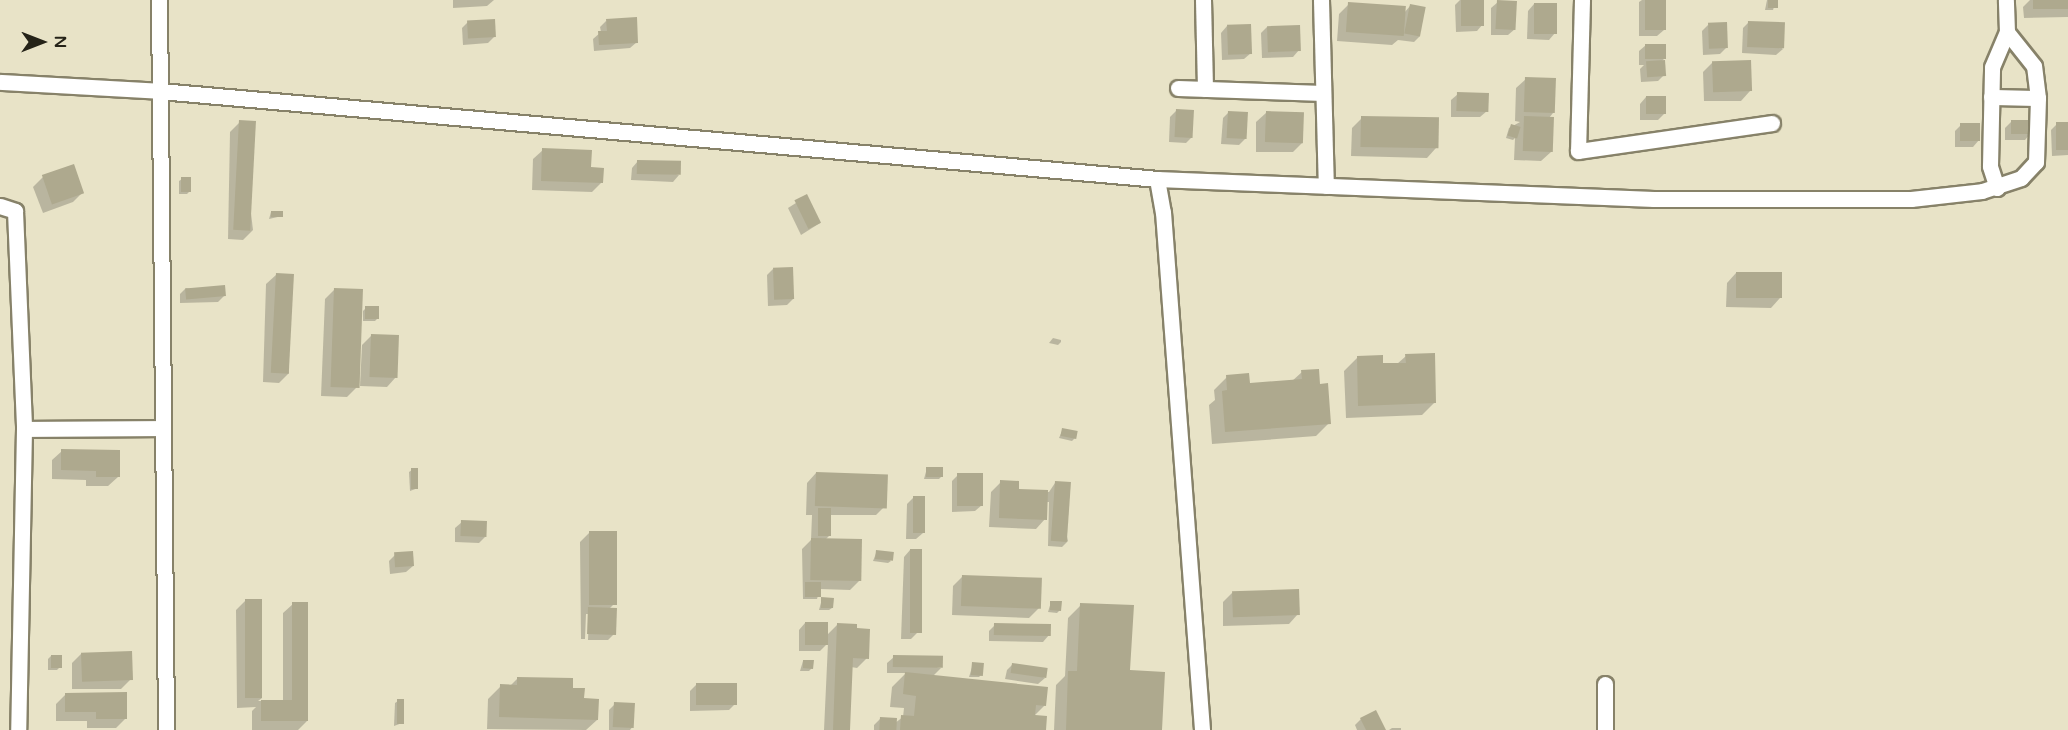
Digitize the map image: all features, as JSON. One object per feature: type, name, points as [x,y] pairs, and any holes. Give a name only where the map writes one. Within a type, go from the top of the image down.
[{"type":"street","points":[[159,0],[166,730]]},
{"type":"street","points":[[1203,0],[1205,89]]},
{"type":"street","points":[[1321,0],[1326,186]]},
{"type":"street","points":[[1582,0],[1578,151],[1772,123]]},
{"type":"street","points":[[1997,188],[1990,166],[1992,67],[2007,32],[2006,0]]},
{"type":"street","points":[[0,82],[160,91],[1156,179],[1654,199],[1911,199],[1997,188],[2021,178],[2036,162],[2038,98],[2034,66],[2007,32]]},
{"type":"street","points":[[1178,88],[1323,93]]},
{"type":"street","points":[[1991,98],[2038,98]]},
{"type":"street","points":[[1156,179],[1163,212],[1202,730]]},
{"type":"street","points":[[0,206],[15,210],[24,429],[18,730]]},
{"type":"street","points":[[24,429],[163,428]]},
{"type":"street","points":[[1605,684],[1605,730]]},
{"type":"building","points":[[1461,0],[1484,0],[1484,26],[1461,26]]},
{"type":"building","points":[[1497,0],[1517,1],[1515,30],[1495,29]]},
{"type":"building","points":[[1645,0],[1666,0],[1666,30],[1645,30]]},
{"type":"building","points":[[1768,0],[1778,0],[1778,8],[1768,8]]},
{"type":"building","points":[[2033,0],[2068,0],[2068,9],[2033,9]]},
{"type":"building","points":[[1348,2],[1406,6],[1404,36],[1346,32]]},
{"type":"building","points":[[1534,3],[1557,3],[1557,34],[1534,34]]},
{"type":"building","points":[[1410,4],[1426,7],[1420,37],[1404,33]]},
{"type":"building","points":[[637,17],[638,43],[599,45],[598,31],[607,31],[606,19]]},
{"type":"building","points":[[495,19],[496,37],[468,38],[467,20]]},
{"type":"building","points":[[1748,21],[1785,22],[1784,48],[1747,47]]},
{"type":"building","points":[[1727,22],[1728,48],[1709,49],[1708,23]]},
{"type":"building","points":[[1251,24],[1252,54],[1228,55],[1227,25]]},
{"type":"building","points":[[1300,25],[1301,51],[1268,52],[1267,26]]},
{"type":"building","points":[[1645,44],[1666,44],[1666,59],[1645,59]]},
{"type":"building","points":[[1665,60],[1666,76],[1647,77],[1646,61]]},
{"type":"building","points":[[1751,60],[1752,91],[1713,92],[1712,61]]},
{"type":"building","points":[[1525,77],[1556,78],[1555,113],[1524,112]]},
{"type":"building","points":[[1457,92],[1489,93],[1488,112],[1456,111]]},
{"type":"building","points":[[1646,96],[1666,96],[1666,114],[1646,114]]},
{"type":"building","points":[[1176,109],[1194,110],[1193,138],[1175,137]]},
{"type":"building","points":[[1228,111],[1248,112],[1247,139],[1227,138]]},
{"type":"building","points":[[1266,111],[1304,112],[1303,143],[1265,142]]},
{"type":"building","points":[[1361,116],[1439,117],[1438,148],[1360,147]]},
{"type":"building","points":[[1524,116],[1554,117],[1553,152],[1523,151]]},
{"type":"building","points":[[239,120],[256,121],[250,231],[233,230]]},
{"type":"building","points":[[2011,120],[2032,120],[2032,134],[2011,134]]},
{"type":"building","points":[[2056,122],[2068,122],[2068,150],[2056,150]]},
{"type":"building","points":[[1960,123],[1980,123],[1980,141],[1960,141]]},
{"type":"building","points":[[1511,124],[1521,127],[1517,138],[1507,135]]},
{"type":"building","points":[[542,148],[592,150],[591,167],[604,168],[603,183],[541,181]]},
{"type":"building","points":[[637,160],[681,161],[681,175],[637,174]]},
{"type":"building","points":[[74,164],[84,193],[52,204],[42,175]]},
{"type":"building","points":[[181,177],[191,177],[191,192],[181,192]]},
{"type":"building","points":[[807,194],[821,223],[808,229],[794,200]]},
{"type":"building","points":[[271,211],[283,211],[283,217],[271,217]]},
{"type":"building","points":[[793,267],[794,299],[774,300],[773,268]]},
{"type":"building","points":[[1736,272],[1782,272],[1782,298],[1736,298]]},
{"type":"building","points":[[276,273],[294,274],[289,374],[271,373]]},
{"type":"building","points":[[225,285],[226,296],[186,299],[185,288]]},
{"type":"building","points":[[334,288],[363,289],[360,388],[331,387]]},
{"type":"building","points":[[365,306],[379,306],[379,319],[365,319]]},
{"type":"building","points":[[371,334],[399,335],[397,378],[369,377]]},
{"type":"building","points":[[1435,353],[1436,403],[1358,406],[1357,356],[1383,355],[1383,363],[1406,363],[1405,354]]},
{"type":"building","points":[[1319,369],[1320,384],[1328,383],[1331,424],[1225,432],[1222,391],[1227,390],[1226,375],[1249,373],[1250,383],[1302,379],[1301,370]]},
{"type":"building","points":[[1062,428],[1078,431],[1076,439],[1060,436]]},
{"type":"building","points":[[61,449],[120,450],[120,477],[96,477],[96,471],[61,470]]},
{"type":"building","points":[[926,467],[943,467],[943,477],[926,477]]},
{"type":"building","points":[[411,468],[418,468],[418,489],[411,489]]},
{"type":"building","points":[[816,472],[888,475],[887,508],[815,506]]},
{"type":"building","points":[[957,473],[983,473],[983,506],[957,506]]},
{"type":"building","points":[[1000,480],[1019,481],[1019,489],[1048,490],[1047,520],[999,518]]},
{"type":"building","points":[[1055,481],[1071,482],[1067,542],[1051,541]]},
{"type":"building","points":[[913,496],[925,496],[925,533],[913,533]]},
{"type":"building","points":[[818,508],[831,508],[831,536],[818,536]]},
{"type":"building","points":[[461,520],[487,521],[486,537],[460,536]]},
{"type":"building","points":[[589,531],[617,531],[617,605],[589,605]]},
{"type":"building","points":[[811,538],[862,539],[861,581],[810,580]]},
{"type":"building","points":[[910,549],[922,549],[922,633],[910,633]]},
{"type":"building","points":[[876,550],[894,552],[893,561],[875,559]]},
{"type":"building","points":[[413,551],[414,566],[395,567],[394,552]]},
{"type":"building","points":[[962,575],[1042,578],[1041,609],[961,606]]},
{"type":"building","points":[[805,582],[821,582],[821,597],[805,597]]},
{"type":"building","points":[[1299,589],[1300,615],[1233,617],[1232,591]]},
{"type":"building","points":[[821,597],[834,598],[833,608],[821,608]]},
{"type":"building","points":[[245,599],[262,599],[262,698],[245,698]]},
{"type":"building","points":[[1050,601],[1062,601],[1061,611],[1050,610]]},
{"type":"building","points":[[292,602],[308,602],[308,721],[261,721],[261,700],[292,700]]},
{"type":"building","points":[[1080,603],[1134,605],[1130,670],[1165,672],[1162,730],[1066,730],[1068,671],[1077,671]]},
{"type":"building","points":[[588,607],[617,608],[616,635],[587,634]]},
{"type":"building","points":[[805,622],[828,622],[828,645],[805,645]]},
{"type":"building","points":[[837,623],[857,624],[857,628],[870,629],[869,659],[853,658],[850,730],[833,730]]},
{"type":"building","points":[[994,623],[1051,624],[1051,636],[994,635]]},
{"type":"building","points":[[132,651],[133,680],[82,682],[81,653]]},
{"type":"building","points":[[51,655],[62,655],[62,668],[51,668]]},
{"type":"building","points":[[893,655],[943,656],[943,668],[893,667]]},
{"type":"building","points":[[803,660],[814,660],[813,669],[803,668]]},
{"type":"building","points":[[972,662],[984,663],[983,676],[971,675]]},
{"type":"building","points":[[1012,663],[1048,668],[1046,678],[1011,673]]},
{"type":"building","points":[[905,672],[1048,687],[1046,706],[1036,705],[1035,715],[1047,716],[1046,730],[900,730],[901,715],[914,716],[916,696],[903,694]]},
{"type":"building","points":[[517,677],[573,678],[573,688],[585,688],[584,698],[599,699],[598,720],[499,717],[500,684],[517,685]]},
{"type":"building","points":[[696,683],[737,683],[737,705],[696,705]]},
{"type":"building","points":[[127,692],[127,719],[96,719],[96,712],[65,712],[65,693]]},
{"type":"building","points":[[397,699],[404,699],[404,724],[397,724]]},
{"type":"building","points":[[614,702],[635,703],[634,728],[613,727]]},
{"type":"building","points":[[1376,710],[1386,730],[1366,730],[1360,718]]},
{"type":"building","points":[[880,717],[897,718],[896,730],[879,730]]}]
